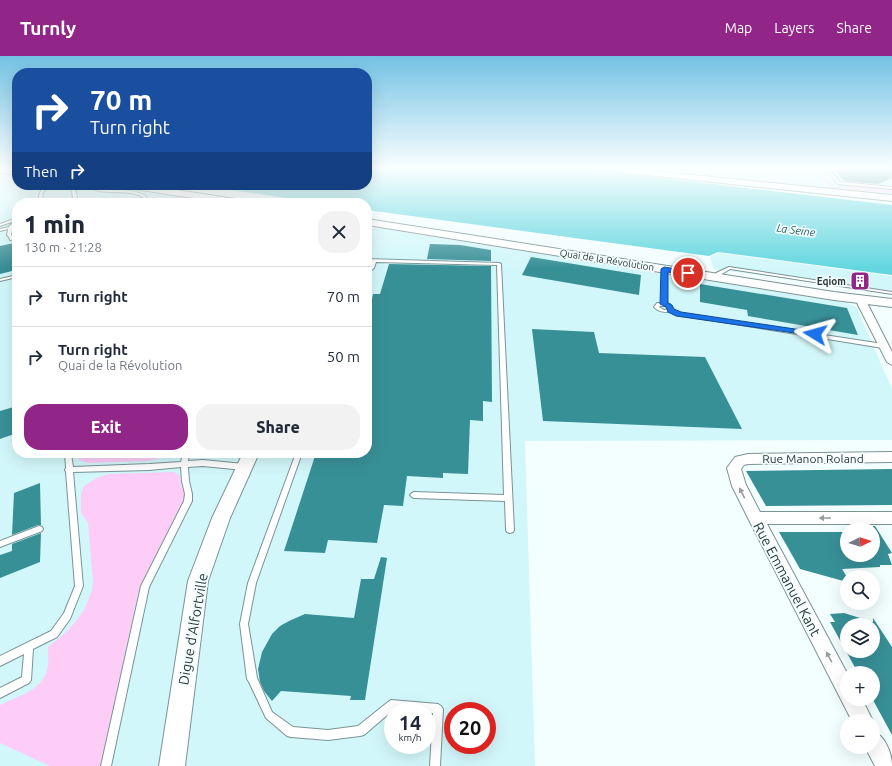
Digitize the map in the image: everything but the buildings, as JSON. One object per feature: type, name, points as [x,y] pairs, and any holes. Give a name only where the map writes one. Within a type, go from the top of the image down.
[{"type":"main road","name":"Quai de la Révolution","points":[[372,223],[892,304]]},
{"type":"street","points":[[865,300],[883,346],[892,362]]},
{"type":"street","name":"Rue Manon Roland","points":[[736,464],[753,458],[892,457]]},
{"type":"street","name":"Digue d'Alfortville","points":[[172,766],[198,582],[221,518],[248,460]]},
{"type":"street","name":"Rue Emmanuel Kant","points":[[736,464],[734,468],[738,486],[840,679]]},
{"type":"street","points":[[755,518],[892,518]]},
{"type":"street","points":[[880,754],[886,766]]},
{"type":"lane","points":[[0,225],[12,221]]},
{"type":"lane","points":[[12,226],[10,230],[12,239]]},
{"type":"lane","points":[[0,230],[10,230]]},
{"type":"lane","points":[[372,268],[374,260],[499,264],[510,530]]},
{"type":"lane","points":[[718,278],[719,273],[729,268],[892,293]]},
{"type":"lane","points":[[664,269],[664,304]]},
{"type":"lane","points":[[0,280],[12,277]]},
{"type":"lane","points":[[670,310],[669,306],[664,304],[659,304],[656,307],[664,311],[670,310],[679,314],[883,346]]},
{"type":"lane","points":[[0,661],[54,634],[67,616],[79,586],[68,458]]},
{"type":"lane","points":[[106,766],[145,586],[188,500],[189,495],[186,487],[183,464],[185,458]]},
{"type":"lane","points":[[297,458],[252,583],[244,624],[252,678],[269,715],[291,732],[328,735],[360,731],[391,705],[438,709],[435,766]]},
{"type":"lane","points":[[68,470],[149,468],[203,462],[248,460]]},
{"type":"lane","points":[[414,495],[508,498]]},
{"type":"lane","points":[[0,544],[39,529]]},
{"type":"lane","points":[[0,693],[26,680],[29,647]]},
{"type":"shaded area","points":[[0,202],[12,202],[12,458],[372,458],[372,228],[847,303],[857,308],[892,389],[892,440],[525,441],[535,766],[0,766]]},
{"type":"shaded area","points":[[719,253],[892,276],[892,293],[730,271],[727,273],[713,268],[710,257]]},
{"type":"shaded area","points":[[78,458],[158,458],[147,461],[88,463],[79,460]]},
{"type":"shaded area","points":[[174,472],[180,476],[181,485],[186,497],[138,593],[102,766],[50,766],[0,743],[0,705],[21,696],[35,688],[40,683],[48,667],[48,647],[64,634],[77,620],[85,608],[92,590],[93,582],[88,523],[81,513],[81,493],[84,486],[98,477],[109,474]]},
{"type":"water","name":"La Seine","points":[[372,202],[867,202],[892,205],[892,275],[718,252],[709,256],[372,211]]},
{"type":"place","name":"Eqiom","points":[[860,281]]},
{"type":"route","points":[[688,273],[664,269],[664,304],[669,306],[671,309],[670,310],[679,314],[815,334]]}]
